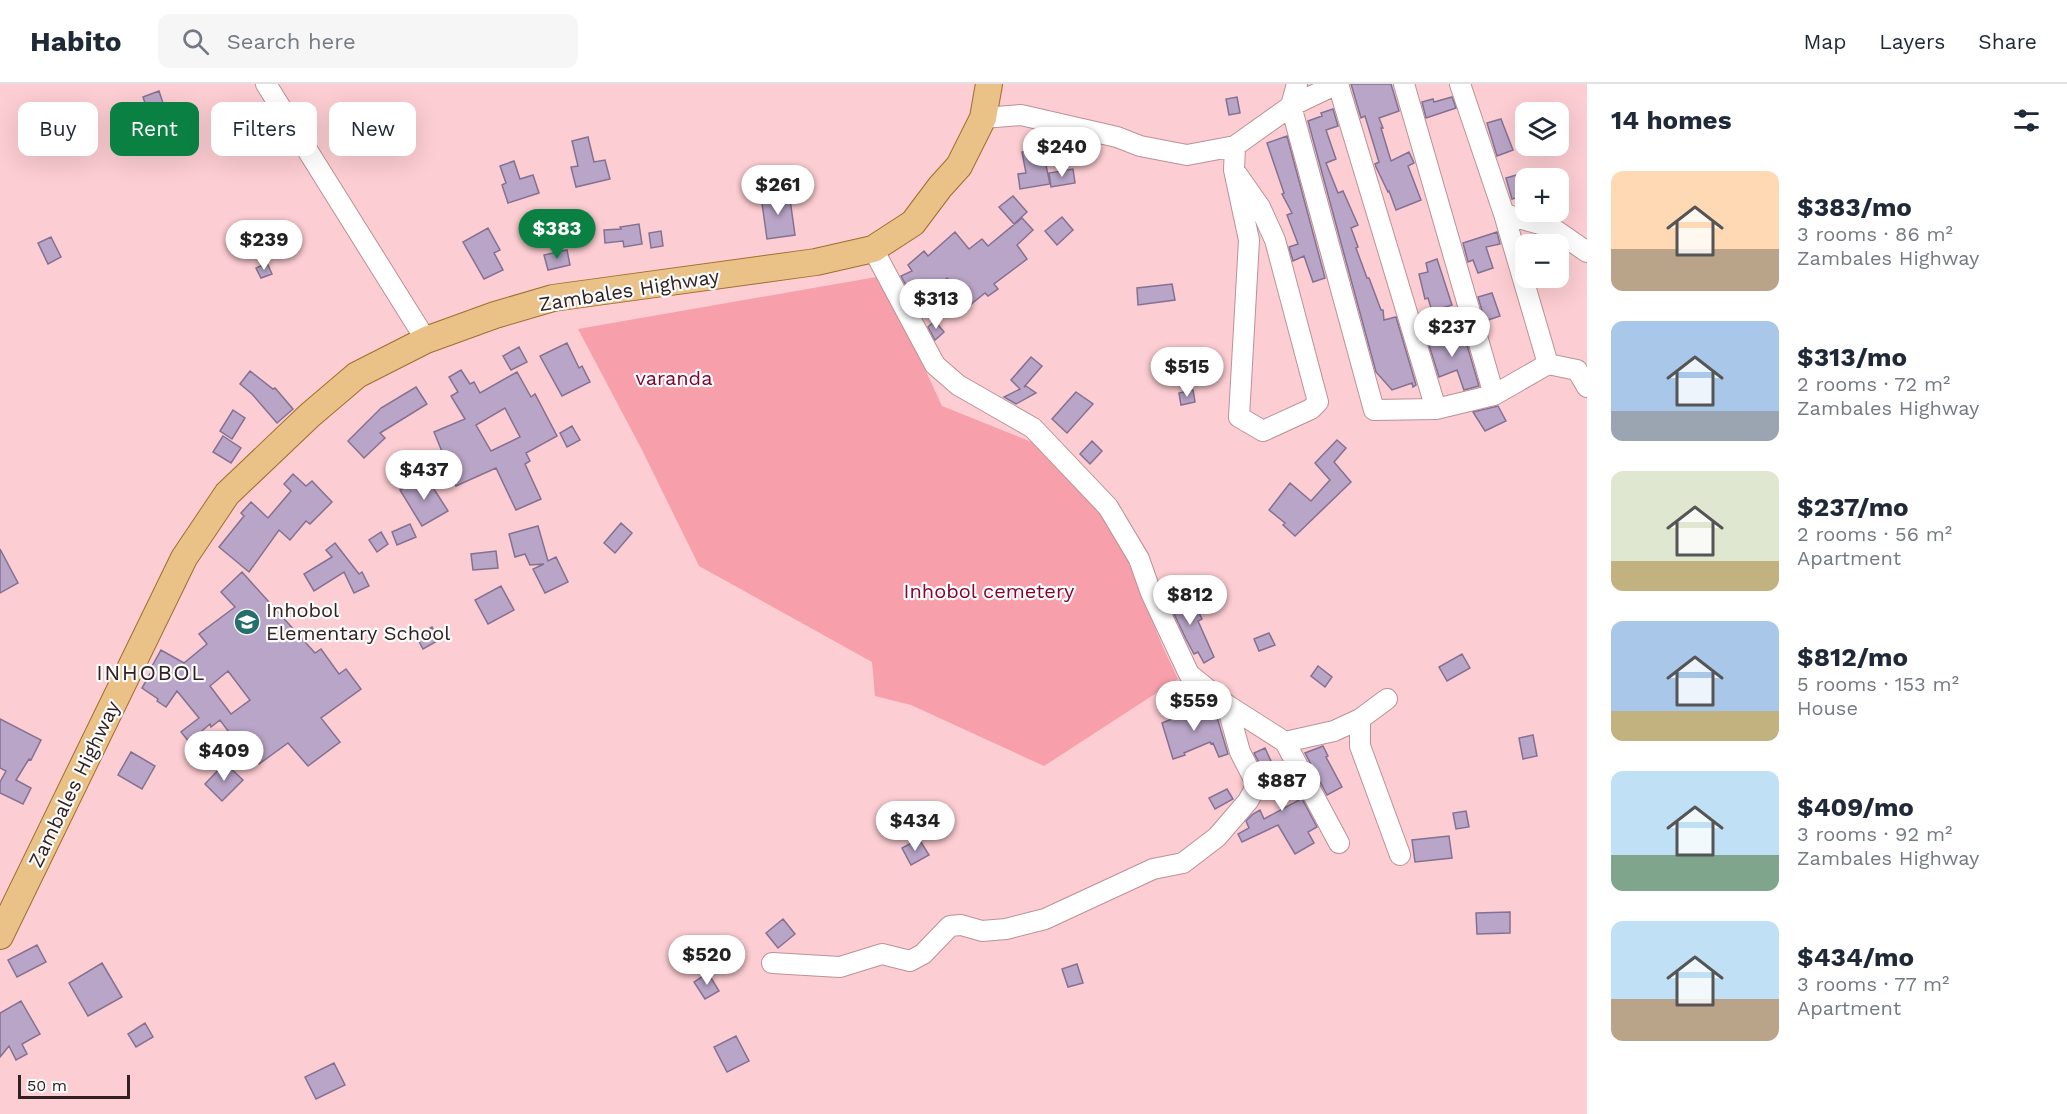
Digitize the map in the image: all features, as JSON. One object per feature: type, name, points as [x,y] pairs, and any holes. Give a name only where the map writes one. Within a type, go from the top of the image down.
[{"type":"main road","name":"Zambales Highway","points":[[0,936],[184,558],[227,494],[310,415],[357,375],[426,340],[495,315],[553,298],[816,262],[873,249],[913,223],[959,166],[983,118],[989,84]]},
{"type":"street","points":[[266,84],[426,340]]},
{"type":"street","points":[[1297,84],[1291,106],[1374,410],[1436,409],[1494,395],[1548,364],[1577,370],[1587,387]]},
{"type":"street","points":[[983,118],[1021,115],[1117,137],[1140,146],[1187,155],[1235,146],[1291,106],[1338,84],[1436,409]]},
{"type":"street","points":[[1404,84],[1494,395]]},
{"type":"street","points":[[1460,84],[1504,214],[1548,364]]},
{"type":"street","points":[[1234,170],[1260,207],[1275,240],[1318,402],[1311,409],[1263,431],[1239,417],[1249,240],[1234,170],[1235,146]]},
{"type":"street","points":[[1504,214],[1551,227],[1587,252]]},
{"type":"street","points":[[873,249],[935,365],[958,385],[1032,428],[1108,507],[1139,559],[1151,593],[1189,674],[1227,705],[1285,742],[1339,843]]},
{"type":"street","points":[[1285,742],[1334,732],[1360,719],[1388,699]]},
{"type":"street","points":[[772,963],[840,967],[882,954],[910,961],[923,954],[950,926],[961,925],[982,931],[1006,929],[1045,919],[1153,869],[1183,862],[1217,837],[1248,801],[1257,785],[1240,752],[1227,705]]},
{"type":"street","points":[[1360,719],[1360,746],[1400,855]]},
{"type":"green space","name":"Inhobol cemetery","points":[[882,276],[942,406],[1049,449],[1117,534],[1178,679],[1044,766],[911,705],[875,696],[872,662],[699,566],[642,450],[578,329]]},
{"type":"building","points":[[1351,84],[1391,84],[1399,111],[1379,118],[1383,128],[1381,128],[1391,161],[1409,152],[1414,163],[1408,166],[1421,200],[1396,210],[1376,167],[1375,164],[1379,162],[1365,116],[1361,118]]},
{"type":"building","points":[[159,91],[163,102],[145,102],[143,97]]},
{"type":"building","points":[[1237,97],[1240,113],[1229,115],[1226,99]]},
{"type":"building","points":[[1452,97],[1456,108],[1426,118],[1422,102],[1433,99],[1434,102]]},
{"type":"building","points":[[1333,109],[1338,126],[1326,130],[1336,159],[1326,163],[1338,193],[1343,191],[1358,225],[1351,228],[1358,247],[1356,248],[1367,278],[1383,310],[1384,320],[1396,317],[1416,385],[1413,387],[1412,383],[1392,390],[1376,372],[1308,121]]},
{"type":"building","points":[[1501,119],[1513,150],[1497,156],[1487,123]]},
{"type":"building","points":[[1287,136],[1325,278],[1313,282],[1304,256],[1293,261],[1289,247],[1298,244],[1287,215],[1292,213],[1282,194],[1284,193],[1267,143]]},
{"type":"building","points":[[588,137],[594,162],[605,160],[610,179],[576,187],[571,167],[578,166],[572,141]]},
{"type":"building","points":[[1042,147],[1050,184],[1020,189],[1018,174],[1026,173],[1022,152]]},
{"type":"building","points":[[514,161],[520,179],[533,175],[539,193],[508,203],[502,185],[506,183],[500,166]]},
{"type":"building","points":[[1073,169],[1075,183],[1051,187],[1049,173]]},
{"type":"building","points":[[1515,175],[1515,198],[1512,199],[1506,178]]},
{"type":"building","points":[[789,192],[795,235],[767,239],[761,196]]},
{"type":"building","points":[[1013,196],[1027,212],[1014,224],[999,207]]},
{"type":"building","points":[[1062,217],[1073,230],[1057,245],[1045,231]]},
{"type":"building","points":[[1022,218],[1033,230],[1017,245],[1027,259],[994,284],[998,289],[988,296],[985,293],[970,305],[947,278],[931,293],[922,283],[908,289],[901,276],[912,271],[908,265],[924,251],[928,256],[955,232],[969,249],[982,239],[988,246]]},
{"type":"building","points":[[639,224],[642,244],[624,247],[623,241],[605,243],[604,230],[621,229],[620,227]]},
{"type":"building","points":[[488,228],[500,250],[494,253],[503,270],[484,279],[463,242]]},
{"type":"building","points":[[661,231],[663,246],[651,248],[649,233]]},
{"type":"building","points":[[1497,232],[1500,244],[1486,247],[1493,268],[1478,273],[1473,260],[1468,262],[1463,243]]},
{"type":"building","points":[[51,237],[61,257],[48,264],[38,243]]},
{"type":"building","points":[[567,250],[570,265],[548,270],[544,255]]},
{"type":"building","points":[[1437,259],[1452,305],[1432,311],[1428,298],[1425,299],[1419,274],[1428,272],[1426,263]]},
{"type":"building","points":[[267,263],[272,274],[261,278],[256,268]]},
{"type":"building","points":[[1172,284],[1175,300],[1138,305],[1137,288]]},
{"type":"building","points":[[1492,293],[1500,316],[1485,321],[1478,297]]},
{"type":"building","points":[[935,321],[944,332],[935,340],[928,327]]},
{"type":"building","points":[[1435,326],[1439,342],[1464,335],[1479,386],[1464,390],[1457,370],[1439,377],[1424,329]]},
{"type":"building","points":[[567,343],[579,368],[582,366],[590,382],[562,396],[540,356]]},
{"type":"building","points":[[519,347],[527,362],[511,370],[503,356]]},
{"type":"building","points":[[1031,357],[1042,366],[1024,387],[1036,393],[1016,404],[1004,397],[1020,389],[1011,380]]},
{"type":"building","points":[[461,370],[470,384],[474,382],[480,393],[517,372],[531,397],[535,394],[557,436],[526,453],[530,461],[525,464],[541,499],[516,510],[496,468],[456,486],[434,432],[465,419],[451,396],[458,392],[449,377]],"holes":[[[505,408],[520,437],[491,451],[476,425]]]},
{"type":"building","points":[[250,371],[273,389],[275,388],[293,409],[277,423],[252,394],[240,384]]},
{"type":"building","points":[[416,387],[427,404],[380,433],[385,438],[364,458],[348,441],[381,408]]},
{"type":"building","points":[[1193,390],[1195,402],[1181,405],[1179,393]]},
{"type":"building","points":[[1076,392],[1093,404],[1067,433],[1052,419]]},
{"type":"building","points":[[1498,406],[1506,421],[1485,431],[1473,412]]},
{"type":"building","points":[[233,410],[245,418],[232,439],[220,431]]},
{"type":"building","points":[[572,426],[580,440],[567,447],[560,433]]},
{"type":"building","points":[[223,436],[241,448],[231,463],[213,452]]},
{"type":"building","points":[[1337,440],[1346,448],[1334,462],[1351,482],[1295,536],[1283,525],[1285,523],[1269,510],[1290,483],[1311,501],[1330,480],[1315,463]]},
{"type":"building","points":[[1092,441],[1102,451],[1090,464],[1080,454]]},
{"type":"building","points":[[293,474],[306,486],[312,481],[332,502],[310,524],[306,521],[290,540],[279,530],[249,572],[219,547],[244,516],[241,513],[251,502],[268,518],[291,491],[284,484]]},
{"type":"building","points":[[425,475],[448,511],[422,526],[400,490]]},
{"type":"building","points":[[621,523],[632,533],[615,553],[604,543]]},
{"type":"building","points":[[410,524],[416,537],[397,545],[392,532]]},
{"type":"building","points":[[538,526],[548,561],[556,557],[568,582],[545,593],[533,569],[544,564],[530,565],[525,554],[515,557],[509,534]]},
{"type":"building","points":[[381,532],[388,544],[377,552],[369,540]]},
{"type":"building","points":[[335,543],[359,574],[362,572],[369,586],[354,593],[344,572],[314,591],[304,574],[332,557],[326,550]]},
{"type":"building","points":[[0,549],[18,583],[0,593]]},
{"type":"building","points":[[496,551],[498,568],[473,570],[471,554]]},
{"type":"building","name":"Inhobol Elementary School","points":[[242,572],[315,653],[321,649],[339,674],[346,669],[361,689],[321,718],[340,742],[308,766],[288,743],[259,764],[241,740],[237,743],[220,720],[211,727],[210,724],[189,742],[181,732],[199,718],[177,691],[166,707],[142,688],[161,650],[184,663],[207,644],[199,634],[235,607],[221,592]],"holes":[[[228,671],[250,700],[231,714],[210,686]]]},
{"type":"building","points":[[501,586],[514,610],[488,624],[475,600]]},
{"type":"building","points":[[1173,587],[1185,613],[1196,607],[1202,619],[1198,621],[1214,657],[1204,663],[1198,652],[1194,654],[1163,591]]},
{"type":"building","points":[[432,627],[439,640],[423,649],[416,636]]},
{"type":"building","points":[[1269,633],[1275,645],[1259,651],[1254,639]]},
{"type":"building","points":[[1462,654],[1470,668],[1447,681],[1439,667]]},
{"type":"building","points":[[1318,666],[1332,677],[1325,687],[1311,676]]},
{"type":"building","points":[[1202,703],[1210,717],[1216,714],[1228,754],[1219,757],[1213,743],[1210,742],[1173,759],[1162,723]]},
{"type":"building","points":[[0,719],[41,740],[31,760],[29,759],[16,780],[31,788],[23,804],[0,793],[0,782],[6,771],[0,768]]},
{"type":"building","points":[[1533,735],[1537,756],[1523,759],[1519,738]]},
{"type":"building","points":[[1323,746],[1328,756],[1326,757],[1342,787],[1327,795],[1305,753]]},
{"type":"building","points":[[1265,748],[1275,770],[1284,765],[1317,827],[1308,832],[1314,843],[1295,854],[1278,825],[1242,842],[1238,834],[1249,828],[1246,821],[1260,810],[1264,819],[1301,799],[1290,779],[1268,789],[1268,780],[1254,753]]},
{"type":"building","points":[[131,752],[155,766],[142,789],[118,775]]},
{"type":"building","points":[[225,763],[243,780],[222,801],[205,784]]},
{"type":"building","points":[[1227,789],[1233,799],[1215,809],[1209,798]]},
{"type":"building","points":[[1466,811],[1469,827],[1456,829],[1453,813]]},
{"type":"building","points":[[1449,836],[1452,858],[1415,862],[1412,840]]},
{"type":"building","points":[[919,839],[929,855],[911,865],[902,848]]},
{"type":"building","points":[[1510,912],[1510,933],[1477,934],[1476,913]]},
{"type":"building","points":[[783,919],[795,934],[778,948],[766,933]]},
{"type":"building","points":[[37,945],[46,962],[17,977],[8,960]]},
{"type":"building","points":[[102,963],[122,997],[88,1016],[69,983]]},
{"type":"building","points":[[1077,964],[1083,983],[1068,987],[1062,969]]},
{"type":"building","points":[[708,973],[719,991],[705,999],[694,982]]},
{"type":"building","points":[[21,1001],[40,1034],[22,1044],[27,1054],[16,1060],[9,1046],[0,1057],[0,1013]]},
{"type":"building","points":[[145,1023],[153,1037],[136,1047],[128,1034]]},
{"type":"building","points":[[736,1036],[749,1061],[727,1072],[714,1047]]},
{"type":"building","points":[[334,1063],[345,1085],[316,1099],[305,1077]]},
{"type":"place","name":"Inhobol Elementary School","points":[[247,622]]},
{"type":"district","name":"INHOBOL","points":[[151,672]]},
{"type":"park label","name":"varanda","points":[[674,378]]}]
